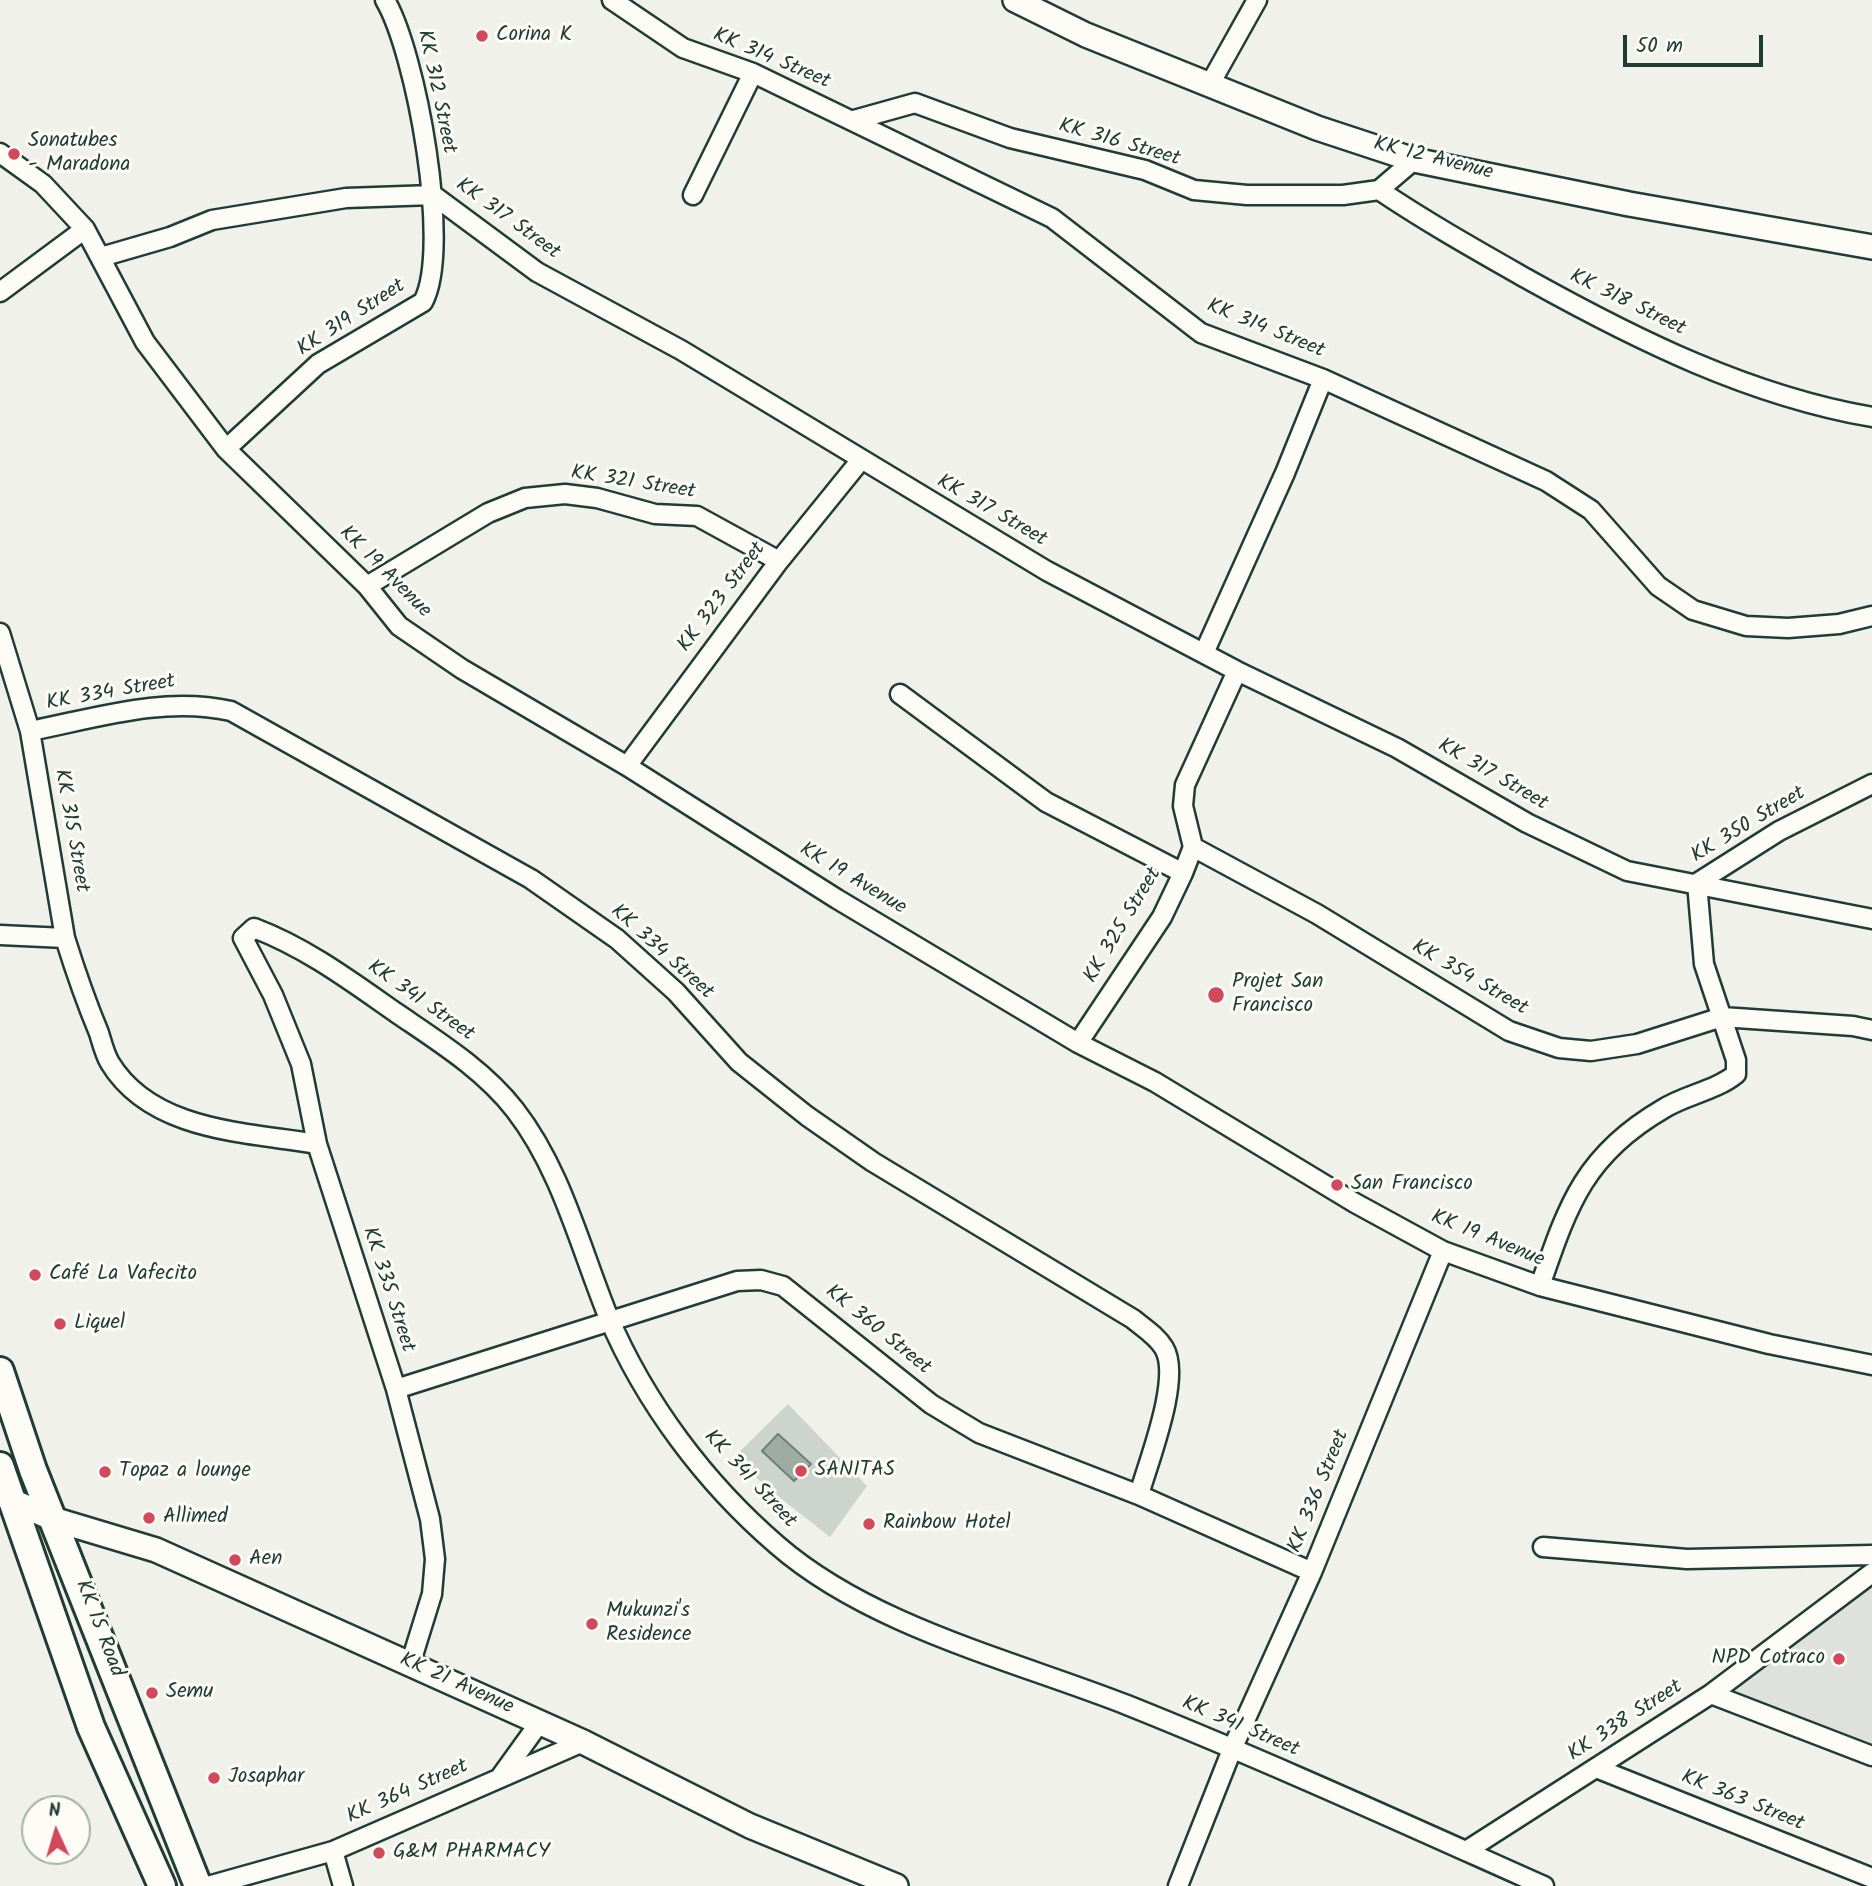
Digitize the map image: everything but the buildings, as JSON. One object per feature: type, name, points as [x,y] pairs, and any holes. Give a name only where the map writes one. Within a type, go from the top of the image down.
[{"type":"highway","name":"KK 15 Road","points":[[0,1371],[33,1469],[56,1520],[198,1886]]},
{"type":"highway","name":"KK 15 Road","points":[[0,1466],[5,1501],[90,1727],[162,1886]]},
{"type":"main road","name":"KK 12 Avenue","points":[[1015,0],[1086,35],[1317,128],[1415,160],[1629,204],[1872,247]]},
{"type":"main road","name":"KK 21 Avenue","points":[[5,1501],[56,1520],[156,1550],[540,1722],[750,1826],[896,1886]]},
{"type":"street","name":"KK 312 Street","points":[[385,0],[407,50],[433,195]]},
{"type":"street","name":"KK 314 Street","points":[[612,0],[682,48],[753,73],[1052,218],[1201,333],[1323,379],[1546,481],[1591,510],[1658,586],[1693,610],[1746,626],[1788,628],[1839,624],[1872,616]]},
{"type":"street","points":[[1210,84],[1257,0]]},
{"type":"street","points":[[693,195],[753,73]]},
{"type":"street","name":"KK 316 Street","points":[[854,120],[915,103],[1010,138],[1145,170],[1194,190],[1260,195],[1343,195],[1379,190]]},
{"type":"street","name":"KK 19 Avenue","points":[[0,153],[43,184],[85,229],[145,342],[226,449],[367,586],[399,626],[462,669],[627,766],[837,899],[1078,1043],[1155,1082],[1355,1203],[1443,1251],[1540,1286],[1769,1344],[1872,1365]]},
{"type":"street","points":[[1379,190],[1415,160]]},
{"type":"street","name":"KK 318 Street","points":[[1379,190],[1426,222],[1589,313],[1699,365],[1787,398],[1872,417]]},
{"type":"street","name":"KK 317 Street","points":[[101,257],[170,237],[212,220],[346,198],[433,195],[537,272],[681,350],[860,461],[1047,571],[1237,671],[1340,719],[1527,824],[1628,871],[1872,919]]},
{"type":"street","name":"KK 319 Street","points":[[226,449],[318,364],[423,302],[431,288],[433,195]]},
{"type":"street","points":[[0,292],[85,229]]},
{"type":"street","points":[[1204,653],[1285,473],[1323,379]]},
{"type":"street","name":"KK 323 Street","points":[[627,766],[779,561],[860,461]]},
{"type":"street","name":"KK 321 Street","points":[[367,586],[488,513],[525,498],[565,494],[597,498],[655,514],[697,516],[779,561]]},
{"type":"street","name":"KK 334 Street","points":[[0,633],[30,732],[151,706],[185,704],[231,711],[531,880],[617,939],[676,992],[739,1062],[807,1116],[873,1162],[1133,1319],[1156,1337],[1168,1358],[1168,1389],[1139,1495]]},
{"type":"street","name":"KK 325 Street","points":[[1078,1043],[1161,917],[1183,873],[1192,846],[1184,806],[1185,785],[1237,671]]},
{"type":"street","points":[[900,694],[1046,802],[1183,873]]},
{"type":"street","name":"KK 315 Street","points":[[30,732],[65,938],[79,984],[110,1063],[135,1090],[162,1111],[190,1122],[317,1144]]},
{"type":"street","name":"KK 350 Street","points":[[1540,1286],[1567,1207],[1597,1161],[1628,1132],[1664,1108],[1736,1074],[1736,1060],[1704,964],[1697,883],[1779,831],[1872,784]]},
{"type":"street","name":"KK 354 Street","points":[[1192,846],[1317,915],[1509,1031],[1559,1048],[1591,1051],[1637,1044],[1722,1017],[1853,1026],[1872,1030]]},
{"type":"street","name":"KK 341 Street","points":[[243,938],[254,928],[282,939],[323,962],[466,1061],[515,1110],[544,1158],[576,1230],[609,1319],[662,1418],[725,1494],[778,1546],[827,1582],[891,1616],[1233,1747],[1544,1886]]},
{"type":"street","points":[[0,935],[65,938]]},
{"type":"street","name":"KK 335 Street","points":[[243,938],[273,995],[301,1064],[317,1144],[396,1389],[430,1519],[435,1559],[432,1594],[411,1665]]},
{"type":"street","name":"KK 336 Street","points":[[1178,1886],[1233,1747],[1312,1572],[1443,1251]]},
{"type":"street","name":"KK 360 Street","points":[[396,1389],[609,1319],[737,1281],[761,1280],[783,1286],[931,1404],[979,1433],[1139,1495],[1312,1572]]},
{"type":"street","points":[[1543,1547],[1687,1559],[1872,1555]]},
{"type":"street","name":"KK 338 Street","points":[[1466,1851],[1711,1694],[1872,1573]]},
{"type":"street","points":[[1711,1694],[1872,1756]]},
{"type":"street","name":"KK 364 Street","points":[[501,1776],[540,1722]]},
{"type":"street","name":"KK 364 Street","points":[[208,1886],[333,1851],[583,1742]]},
{"type":"street","name":"KK 363 Street","points":[[1596,1768],[1872,1878]]},
{"type":"street","points":[[333,1851],[344,1886]]},
{"type":"shaded area","name":"SANITAS","points":[[788,1404],[867,1486],[830,1537],[770,1490],[734,1457]]},
{"type":"shaded area","points":[[778,1434],[811,1464],[794,1481],[762,1451]]},
{"type":"shaded area","name":"NPD Cotraco","points":[[1872,1574],[1872,1747],[1724,1691]]},
{"type":"place","name":"Corina K","points":[[482,36]]},
{"type":"place","name":"Sonatubes - Maradona","points":[[14,154]]},
{"type":"place","name":"Projet San Francisco","points":[[1216,995]]},
{"type":"place","name":"San Francisco","points":[[1337,1185]]},
{"type":"place","name":"Café La Vafecito","points":[[35,1275]]},
{"type":"place","name":"Liquel","points":[[60,1324]]},
{"type":"place","name":"SANITAS","points":[[801,1471]]},
{"type":"place","name":"Topaz a lounge","points":[[105,1472]]},
{"type":"place","name":"Allimed","points":[[149,1518]]},
{"type":"place","name":"Rainbow Hotel","points":[[869,1524]]},
{"type":"place","name":"Aen","points":[[235,1560]]},
{"type":"place","name":"Mukunzi's Residence","points":[[592,1624]]},
{"type":"place","name":"NPD Cotraco","points":[[1839,1659]]},
{"type":"place","name":"Semu","points":[[152,1693]]},
{"type":"place","name":"Josaphar","points":[[214,1778]]},
{"type":"place","name":"G&M PHARMACY","points":[[379,1853]]}]
